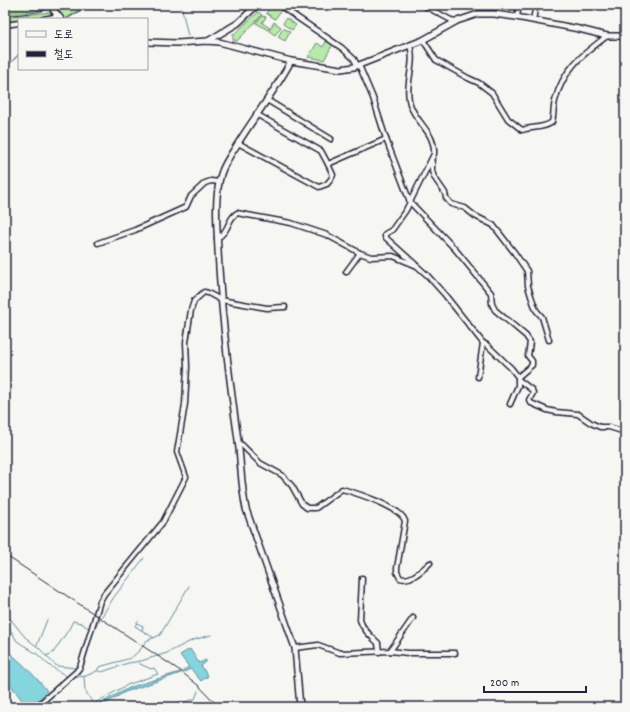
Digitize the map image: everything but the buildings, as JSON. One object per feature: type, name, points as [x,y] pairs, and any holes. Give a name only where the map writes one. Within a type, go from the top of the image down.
[{"type":"main road","points":[[50,5],[58,16]]},
{"type":"main road","points":[[207,41],[238,23],[257,5]]},
{"type":"main road","points":[[148,42],[219,42],[291,61],[334,68],[347,68],[423,40],[457,21],[471,16],[486,14],[517,17],[579,28],[607,36],[619,36],[625,38]]},
{"type":"main road","points":[[291,61],[282,79],[256,114],[224,166],[219,182],[217,197],[217,238],[228,370],[246,509],[295,648],[300,707]]},
{"type":"street","points":[[279,5],[342,48],[354,59],[373,98],[386,139],[410,202],[455,249],[491,293],[492,304],[495,310],[526,336],[530,342],[528,356],[532,361],[532,365],[519,379],[510,404]]},
{"type":"street","points":[[423,5],[428,6],[451,20],[457,21]]},
{"type":"street","points":[[517,17],[519,5]]},
{"type":"street","points":[[533,20],[536,5]]},
{"type":"street","points":[[5,25],[18,23]]},
{"type":"street","points":[[423,40],[436,60],[479,83],[492,93],[508,119],[522,130],[545,126],[552,122],[556,99],[564,75],[587,51],[607,36]]},
{"type":"street","points":[[410,45],[413,58],[409,99],[410,106],[424,125],[435,149],[432,160],[410,202],[392,230],[385,234],[385,237],[427,275],[483,343],[488,345],[511,368],[519,379],[532,390],[533,393],[529,400],[538,406],[556,412],[578,414],[600,427],[609,427],[625,432]]},
{"type":"street","points":[[267,100],[331,139]]},
{"type":"street","points":[[238,143],[319,187],[327,184],[331,179],[333,175],[318,148],[256,114]]},
{"type":"street","points":[[328,164],[386,139]]},
{"type":"street","points":[[432,160],[432,171],[434,178],[445,192],[451,204],[465,208],[474,216],[493,224],[527,271],[528,286],[531,296],[536,310],[542,317],[549,340]]},
{"type":"street","points":[[98,243],[135,230],[186,207],[191,196],[205,183],[211,181],[219,182]]},
{"type":"street","points":[[217,238],[223,235],[234,215],[237,213],[292,223],[327,235],[360,253],[371,257],[393,256],[417,266]]},
{"type":"street","points":[[346,272],[360,253]]},
{"type":"street","points":[[36,707],[80,667],[100,601],[104,594],[163,522],[186,477],[177,452],[185,404],[187,367],[186,342],[191,310],[194,301],[204,292],[221,300],[268,308],[285,307]]},
{"type":"street","points":[[478,377],[483,343]]},
{"type":"street","points":[[238,444],[242,445],[260,463],[282,475],[292,486],[302,504],[307,508],[316,508],[342,489],[373,500],[399,512],[405,521],[397,568],[400,578],[409,579],[430,563]]},
{"type":"street","points":[[362,578],[360,620],[366,632],[378,643],[379,652]]},
{"type":"street","points":[[390,651],[413,618]]},
{"type":"street","points":[[295,648],[318,645],[340,653],[390,651],[408,653],[455,653]]},
{"type":"green space","points":[[5,5],[45,5],[47,8],[24,13],[5,13]]},
{"type":"green space","points":[[73,5],[87,5],[67,18],[64,18],[57,10]]},
{"type":"green space","points":[[274,5],[282,9],[275,19],[266,13]]},
{"type":"green space","points":[[50,12],[51,15],[34,18],[18,18],[18,20],[5,22],[5,16]]},
{"type":"green space","points":[[258,12],[262,15],[237,41],[233,40],[233,35]]},
{"type":"green space","points":[[262,16],[266,17],[262,23],[270,28],[268,30],[256,23]]},
{"type":"green space","points":[[286,18],[296,25],[292,30],[283,24]]},
{"type":"green space","points":[[274,22],[281,27],[275,35],[269,31]]},
{"type":"green space","points":[[283,28],[290,32],[285,41],[278,37]]},
{"type":"green space","points":[[327,40],[333,44],[324,60],[308,57],[317,43],[323,47]]},
{"type":"water","points":[[190,649],[199,663],[206,660],[206,662],[201,666],[208,676],[201,681],[191,669],[184,672],[183,670],[189,667],[180,655]]},
{"type":"water","points":[[5,650],[15,657],[47,691],[35,704],[38,707],[24,707],[24,703],[10,684],[5,680]]},
{"type":"water","points":[[180,672],[181,673],[125,692],[100,707],[93,707],[131,687]]},
{"type":"waterway","points":[[181,5],[188,36]]},
{"type":"waterway","points":[[41,707],[79,674],[84,664],[95,627],[114,597],[144,558]]},
{"type":"waterway","points":[[77,677],[86,676],[97,671],[99,667],[131,658],[140,650],[146,641],[160,635],[189,586]]},
{"type":"waterway","points":[[8,616],[25,637],[39,648],[53,663],[57,666],[76,668]]},
{"type":"waterway","points":[[37,645],[47,620]]},
{"type":"waterway","points":[[5,621],[17,641],[37,654],[50,666],[68,677]]},
{"type":"waterway","points":[[46,656],[53,653],[73,621],[81,623],[90,629]]},
{"type":"waterway","points":[[138,621],[135,626],[154,638]]},
{"type":"waterway","points":[[137,623],[143,626],[142,630]]},
{"type":"waterway","points":[[98,671],[102,672],[128,663],[141,661],[167,653],[193,640],[211,635]]},
{"type":"waterway","points":[[88,707],[127,685],[158,674],[154,668],[151,669],[140,664],[139,661]]},
{"type":"waterway","points":[[84,677],[85,690],[95,707]]},
{"type":"waterway","points":[[167,707],[195,699],[198,691]]},
{"type":"waterway","points":[[161,707],[180,702]]},
{"type":"waterway","points":[[186,702],[191,707]]},
{"type":"railway","points":[[5,15],[35,12],[65,5]]},
{"type":"railway","points":[[69,18],[89,5]]},
{"type":"railway","points":[[5,69],[18,55]]},
{"type":"railway","points":[[5,555],[179,670],[199,686],[219,707]]}]
